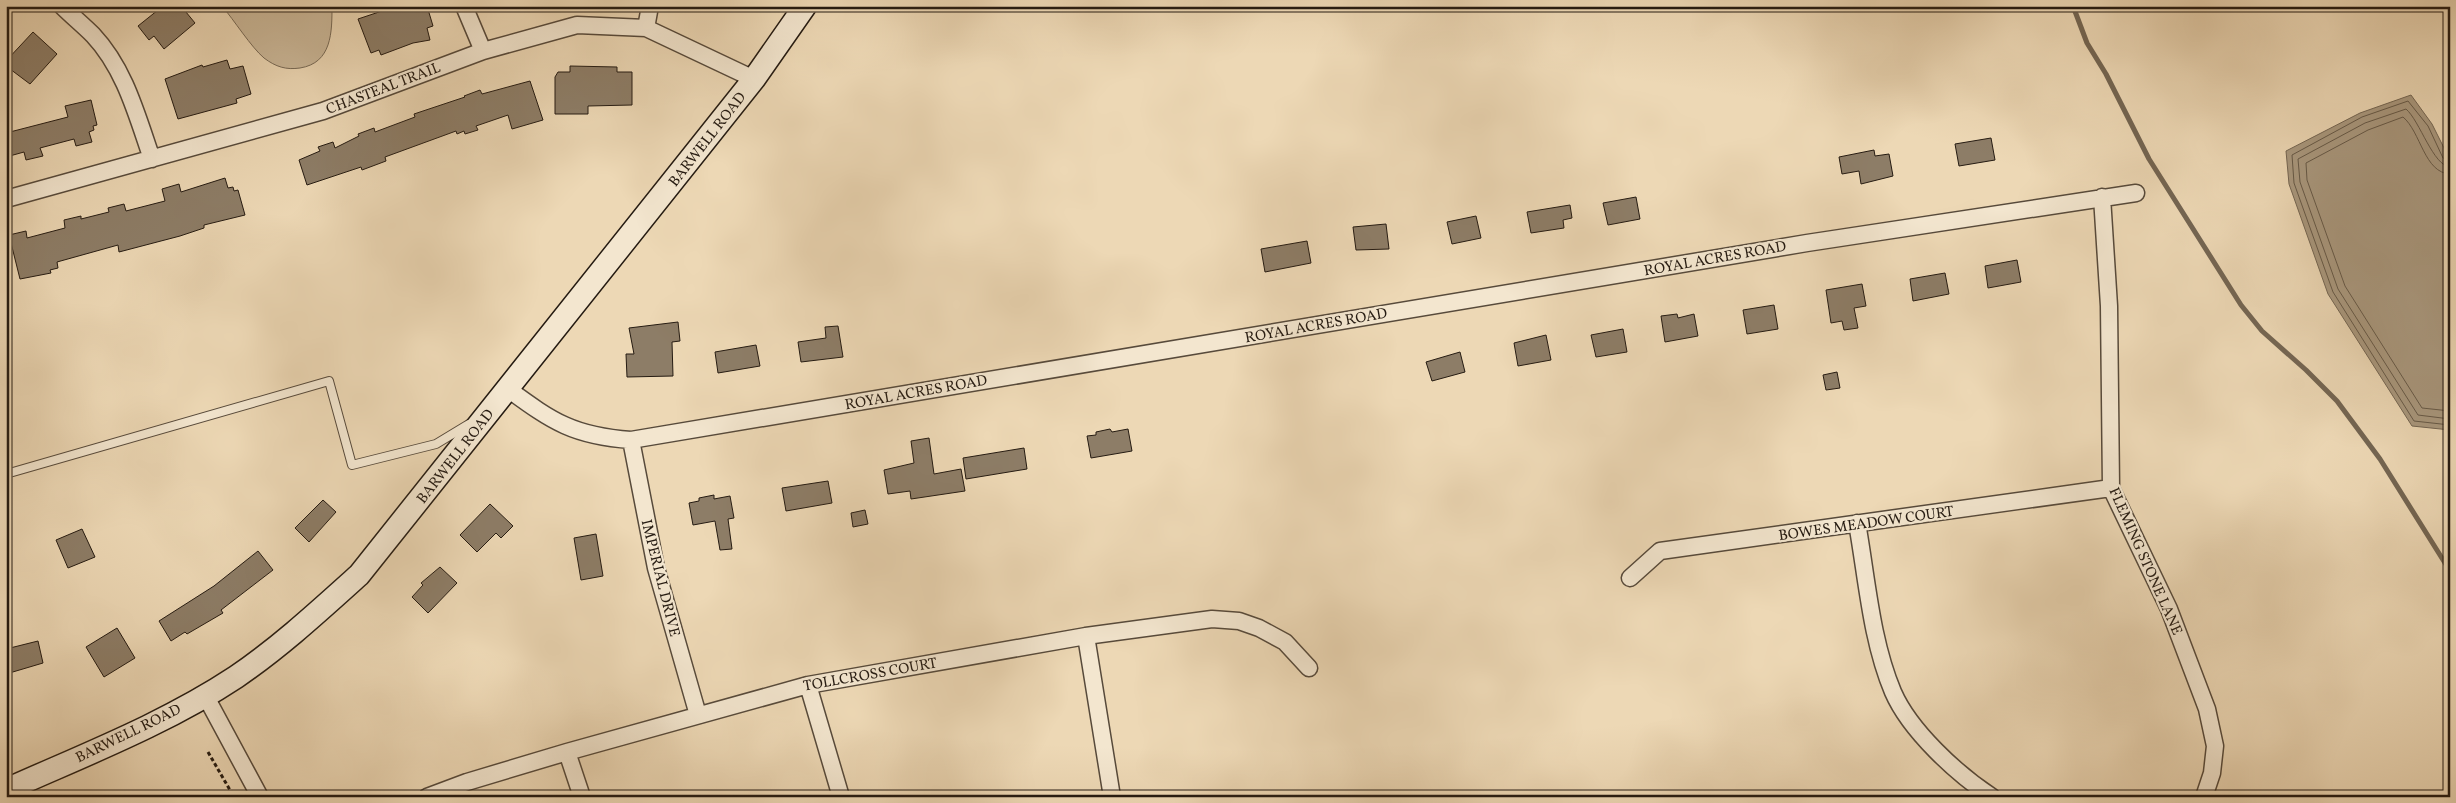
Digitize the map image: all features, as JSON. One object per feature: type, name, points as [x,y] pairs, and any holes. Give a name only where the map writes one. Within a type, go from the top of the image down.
[{"type":"street","points":[[62,6],[94,36],[116,68],[132,100],[152,159]]},
{"type":"street","points":[[464,6],[483,51]]},
{"type":"street","points":[[646,28],[650,6]]},
{"type":"street","name":"BARWELL ROAD","points":[[6,790],[159,722],[235,677],[296,633],[359,575],[754,79],[804,6]]},
{"type":"street","name":"CHASTEAL TRAIL","points":[[6,198],[323,111],[483,51],[577,24],[646,28],[754,79]]},
{"type":"street","name":"ROYAL ACRES ROAD","points":[[508,390],[538,411],[568,428],[600,438],[632,440],[1798,244],[2136,193]]},
{"type":"street","name":"FLEMING STONE LANE","points":[[2102,198],[2109,306],[2111,488],[2169,610],[2207,709],[2215,746],[2212,773],[2204,797]]},
{"type":"street","name":"IMPERIAL DRIVE","points":[[632,440],[656,568],[698,714]]},
{"type":"street","name":"BOWES MEADOW COURT","points":[[1630,578],[1660,551],[2111,488]]},
{"type":"street","points":[[1857,523],[1879,647],[1894,693],[1920,732],[1946,762],[1992,797]]},
{"type":"street","name":"TOLLCROSS COURT","points":[[427,797],[467,782],[567,752],[698,714],[808,685],[1086,636],[1212,619],[1239,621],[1259,628],[1285,642],[1309,668]]},
{"type":"street","points":[[1086,636],[1112,797]]},
{"type":"street","points":[[808,685],[841,797]]},
{"type":"street","points":[[205,695],[260,797]]},
{"type":"street","points":[[567,752],[582,797]]},
{"type":"lane","points":[[6,474],[329,381],[352,465],[436,444],[488,413]]},
{"type":"path","points":[[208,752],[234,797]]},
{"type":"shaded area","points":[[222,6],[332,6],[332,26],[328,45],[324,53],[311,65],[295,69],[277,66],[259,53]]},
{"type":"water","points":[[2411,95],[2432,124],[2450,160],[2450,430],[2412,426],[2328,294],[2289,184],[2286,151],[2360,113]]},
{"type":"building","points":[[163,6],[181,6],[195,23],[164,49],[154,36],[149,40],[138,26]]},
{"type":"building","points":[[397,6],[427,6],[433,26],[427,28],[430,40],[413,43],[381,55],[379,50],[371,53],[358,19]]},
{"type":"building","points":[[33,32],[57,54],[30,84],[6,66],[6,61]]},
{"type":"building","points":[[227,60],[230,69],[243,66],[251,94],[236,99],[237,103],[178,119],[165,79],[202,65],[203,67]]},
{"type":"building","points":[[570,66],[617,67],[617,72],[632,72],[632,105],[588,106],[588,114],[555,114],[555,77],[558,72],[570,72]]},
{"type":"building","points":[[530,81],[543,120],[512,129],[508,115],[476,126],[478,130],[465,134],[464,131],[457,134],[456,131],[385,157],[386,161],[362,170],[361,167],[307,185],[299,160],[320,151],[318,147],[333,142],[335,148],[359,136],[358,134],[374,128],[375,132],[415,117],[414,114],[480,90],[482,94]]},
{"type":"building","points":[[91,100],[97,125],[93,126],[94,130],[89,132],[92,142],[76,146],[74,139],[40,148],[43,156],[26,160],[24,152],[6,157],[6,133],[68,117],[65,106]]},
{"type":"building","points":[[1991,138],[1995,160],[1959,166],[1955,144]]},
{"type":"building","points":[[1874,150],[1875,156],[1889,154],[1893,176],[1861,184],[1859,171],[1842,174],[1839,157]]},
{"type":"building","points":[[225,178],[228,188],[233,187],[234,191],[238,190],[245,215],[204,225],[204,228],[180,236],[119,252],[118,245],[57,262],[58,268],[50,270],[51,273],[20,279],[9,235],[26,231],[27,238],[65,228],[64,220],[81,216],[81,219],[109,212],[108,208],[124,204],[126,211],[165,201],[162,189],[179,184],[181,192]]},
{"type":"building","points":[[1636,197],[1640,219],[1608,225],[1603,203]]},
{"type":"building","points":[[1570,205],[1572,218],[1563,220],[1564,228],[1531,233],[1527,212]]},
{"type":"building","points":[[1476,216],[1481,238],[1452,244],[1447,222]]},
{"type":"building","points":[[1386,224],[1389,249],[1356,250],[1353,227]]},
{"type":"building","points":[[1307,241],[1311,263],[1265,272],[1261,249]]},
{"type":"building","points":[[2017,260],[2021,282],[1988,288],[1985,266]]},
{"type":"building","points":[[1945,273],[1949,294],[1913,301],[1910,279]]},
{"type":"building","points":[[1862,284],[1866,306],[1854,308],[1858,328],[1844,330],[1842,321],[1831,323],[1826,290]]},
{"type":"building","points":[[1774,305],[1778,329],[1747,334],[1743,310]]},
{"type":"building","points":[[1677,314],[1678,318],[1694,314],[1698,336],[1665,342],[1661,316]]},
{"type":"building","points":[[678,322],[680,341],[672,342],[673,376],[627,377],[626,354],[634,354],[629,328]]},
{"type":"building","points":[[838,326],[843,357],[801,362],[798,342],[826,338],[825,327]]},
{"type":"building","points":[[1623,329],[1627,352],[1596,357],[1591,335]]},
{"type":"building","points":[[1546,335],[1551,360],[1518,366],[1514,343]]},
{"type":"building","points":[[756,345],[760,366],[718,373],[715,352]]},
{"type":"building","points":[[1460,352],[1465,372],[1432,381],[1426,362]]},
{"type":"building","points":[[1837,372],[1840,388],[1826,390],[1823,375]]},
{"type":"building","points":[[1110,429],[1112,432],[1128,429],[1132,451],[1091,458],[1087,436],[1096,435],[1096,432]]},
{"type":"building","points":[[929,438],[934,474],[961,469],[965,491],[911,499],[910,491],[888,494],[884,470],[914,463],[911,441]]},
{"type":"building","points":[[1024,448],[1027,469],[966,479],[963,458]]},
{"type":"building","points":[[828,481],[832,503],[786,511],[782,488]]},
{"type":"building","points":[[714,495],[714,499],[730,496],[734,518],[728,519],[732,549],[720,550],[715,521],[693,525],[689,503],[699,501],[699,498]]},
{"type":"building","points":[[323,500],[336,512],[309,542],[295,528]]},
{"type":"building","points":[[490,504],[513,526],[501,538],[496,533],[477,552],[460,535]]},
{"type":"building","points":[[865,510],[868,524],[853,527],[851,513]]},
{"type":"building","points":[[82,529],[95,557],[68,568],[56,540]]},
{"type":"building","points":[[596,534],[603,576],[581,580],[574,538]]},
{"type":"building","points":[[258,551],[273,570],[221,610],[223,613],[171,641],[159,621],[214,586]]},
{"type":"building","points":[[440,567],[457,583],[428,613],[412,597],[423,585],[421,583]]},
{"type":"building","points":[[117,628],[135,658],[104,677],[86,647]]},
{"type":"building","points":[[38,641],[43,663],[6,674],[6,649]]},
{"type":"waterway","points":[[2073,6],[2087,43],[2106,74],[2149,159],[2241,305],[2262,331],[2306,370],[2337,401],[2380,459],[2450,571]]}]
